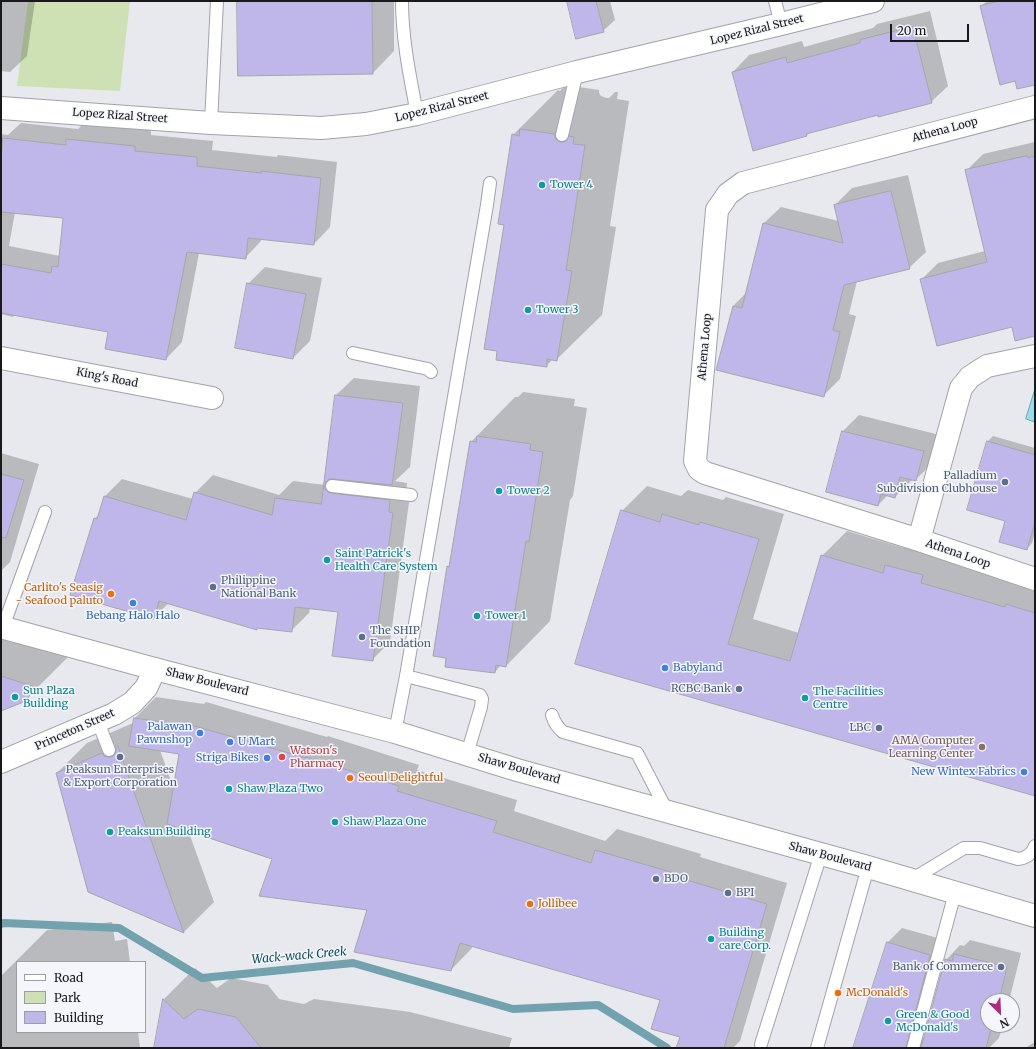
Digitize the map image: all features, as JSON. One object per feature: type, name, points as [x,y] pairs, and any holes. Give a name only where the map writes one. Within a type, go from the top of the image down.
[{"type":"street","name":"Lopez Rizal Street","points":[[1,108],[211,123],[321,128],[366,124],[417,114],[577,72],[873,1]]},
{"type":"street","name":"Athena Loop","points":[[1035,107],[743,183],[728,194],[718,210],[695,461],[699,469],[705,473],[919,540],[1035,579]]},
{"type":"street","points":[[919,540],[961,388],[970,377],[988,366],[1035,356]]},
{"type":"street","name":"King's Road","points":[[1,358],[212,398]]},
{"type":"street","name":"Shaw Boulevard","points":[[2,627],[395,732],[517,770],[868,867],[1035,916]]},
{"type":"street","name":"Princeton Street","points":[[1,762],[114,714],[132,703],[146,688],[155,669]]},
{"type":"lane","points":[[211,123],[217,1]]},
{"type":"lane","points":[[402,1],[404,42],[417,114]]},
{"type":"lane","points":[[775,1],[781,24]]},
{"type":"lane","points":[[562,135],[577,72]]},
{"type":"lane","points":[[395,732],[406,676],[490,183]]},
{"type":"lane","points":[[353,353],[428,369],[431,372]]},
{"type":"lane","points":[[332,486],[411,495]]},
{"type":"lane","points":[[2,627],[46,512]]},
{"type":"lane","points":[[406,676],[480,695],[482,699],[481,707],[467,754]]},
{"type":"lane","points":[[552,715],[554,722],[563,732],[637,754],[667,811]]},
{"type":"lane","points":[[98,722],[109,750]]},
{"type":"lane","points":[[911,880],[964,848],[980,848],[1018,859],[1024,859],[1033,852],[1035,846]]},
{"type":"lane","points":[[761,1044],[821,854]]},
{"type":"lane","points":[[817,1048],[868,867]]},
{"type":"lane","points":[[913,1048],[955,893]]},
{"type":"green space","points":[[28,1],[130,1],[120,91],[17,86]]},
{"type":"water","points":[[1035,389],[1035,422],[1026,419]]},
{"type":"building","points":[[237,1],[372,1],[373,74],[238,76]]},
{"type":"building","points":[[567,1],[596,1],[604,32],[576,39]]},
{"type":"building","points":[[1000,1],[1035,1],[1035,85],[1017,89],[1015,81],[1000,85],[980,6]]},
{"type":"building","points":[[913,27],[932,103],[878,117],[878,115],[806,134],[807,136],[753,151],[732,72],[786,57],[787,63],[860,43],[860,40]]},
{"type":"building","points":[[520,129],[555,134],[555,138],[561,142],[567,140],[569,136],[574,137],[573,144],[585,145],[566,270],[572,271],[557,361],[547,359],[547,367],[496,360],[497,351],[484,349],[504,225],[498,224],[512,134],[519,136]]},
{"type":"building","points":[[3,138],[66,145],[66,139],[135,146],[135,151],[197,157],[197,166],[321,178],[314,245],[248,238],[246,259],[187,252],[166,360],[105,349],[108,332],[1,313],[1,264],[51,273],[52,266],[58,267],[63,218],[1,212],[1,160]]},
{"type":"building","points":[[1027,156],[1028,158],[1035,156],[1035,336],[1015,341],[1012,327],[937,346],[920,279],[987,262],[965,170]]},
{"type":"building","points":[[891,191],[910,269],[844,285],[833,330],[840,332],[824,397],[716,370],[733,306],[742,308],[763,223],[843,243],[834,205]]},
{"type":"building","points":[[247,283],[306,294],[293,359],[235,348]]},
{"type":"building","points":[[335,395],[403,403],[392,485],[329,479],[325,485],[325,489],[331,493],[390,500],[389,512],[393,513],[373,661],[332,656],[338,612],[295,607],[292,632],[257,628],[257,630],[159,601],[154,619],[70,595],[94,518],[97,519],[104,496],[186,520],[194,492],[272,515],[275,498],[321,504]]},
{"type":"building","points":[[842,431],[924,451],[916,481],[900,477],[895,498],[881,494],[878,506],[826,492]]},
{"type":"building","points":[[477,436],[531,444],[530,450],[543,452],[529,542],[526,541],[506,667],[496,665],[495,673],[445,667],[446,658],[433,656],[447,566],[449,567],[470,441],[476,442]]},
{"type":"building","name":"Palladium Subdivision Clubhouse","points":[[987,441],[1035,455],[1035,522],[1027,550],[999,542],[1005,521],[967,510]]},
{"type":"building","points":[[1,474],[24,480],[6,538],[1,537]]},
{"type":"building","points":[[621,510],[660,522],[662,514],[699,525],[700,522],[759,539],[728,644],[790,661],[821,555],[883,573],[885,565],[923,575],[921,583],[1005,607],[1006,604],[1035,613],[1035,796],[575,664]]},
{"type":"building","name":"Sun Plaza Building","points":[[1,676],[35,687],[26,701],[1,711]]},
{"type":"building","points":[[134,718],[184,725],[184,723],[306,757],[399,786],[397,791],[497,821],[493,832],[591,863],[595,850],[681,875],[680,878],[767,904],[724,1048],[676,1048],[680,1037],[651,1029],[660,1000],[460,943],[451,971],[354,952],[367,910],[259,896],[272,859],[167,824],[179,754],[129,746]]},
{"type":"building","name":"Peaksun Building","points":[[118,746],[184,933],[88,892],[56,773],[102,753],[104,756],[112,757],[115,754],[116,747]]},
{"type":"building","name":"Green & Good McDonald's","points":[[887,942],[930,955],[906,1048],[853,1048]]},
{"type":"building","points":[[954,954],[1007,967],[1001,993],[980,993],[980,1033],[990,1033],[986,1048],[921,1048],[945,959],[952,961]]},
{"type":"building","points":[[163,999],[184,1019],[198,1009],[236,1017],[261,1048],[154,1048]]},
{"type":"waterway","name":"Wack-wack Creek","points":[[1,924],[119,928],[202,978],[353,963],[513,1009],[598,1005],[667,1048]]},
{"type":"place","name":"Tower 4","points":[[542,185]]},
{"type":"place","name":"Tower 3","points":[[528,310]]},
{"type":"place","name":"Palladium Subdivision Clubhouse","points":[[1005,482]]},
{"type":"place","name":"Tower 2","points":[[499,491]]},
{"type":"place","name":"Saint Patrick's Health Care System","points":[[327,560]]},
{"type":"place","name":"Philippine National Bank","points":[[213,587]]},
{"type":"place","name":"Carlito's Seasig - Seafood paluto","points":[[111,594]]},
{"type":"place","name":"Bebang Halo Halo","points":[[133,603]]},
{"type":"place","name":"Tower 1","points":[[477,616]]},
{"type":"place","name":"The SHIP Foundation","points":[[362,637]]},
{"type":"place","name":"Babyland","points":[[665,668]]},
{"type":"place","name":"RCBC Bank","points":[[739,689]]},
{"type":"place","name":"Sun Plaza Building","points":[[15,697]]},
{"type":"place","name":"The Facilities Centre","points":[[805,698]]},
{"type":"place","name":"LBC","points":[[879,728]]},
{"type":"place","name":"Palawan Pawnshop","points":[[200,733]]},
{"type":"place","name":"U Mart","points":[[230,742]]},
{"type":"place","name":"AMA Computer Learning Center","points":[[982,747]]},
{"type":"place","name":"Peaksun Enterprises & Export Corporation","points":[[120,757]]},
{"type":"place","name":"Watson's Pharmacy","points":[[282,757]]},
{"type":"place","name":"Striga Bikes","points":[[267,758]]},
{"type":"place","name":"New Wintex Fabrics","points":[[1024,772]]},
{"type":"place","name":"Seoul Delightful","points":[[350,778]]},
{"type":"place","name":"Shaw Plaza Two","points":[[229,789]]},
{"type":"place","name":"Shaw Plaza One","points":[[335,822]]},
{"type":"place","name":"Peaksun Building","points":[[110,832]]},
{"type":"place","name":"BDO","points":[[656,879]]},
{"type":"place","name":"BPI","points":[[728,893]]},
{"type":"place","name":"Jollibee","points":[[530,904]]},
{"type":"place","name":"Building care Corp.","points":[[711,939]]},
{"type":"place","name":"Bank of Commerce","points":[[1001,967]]},
{"type":"place","name":"McDonald's","points":[[838,993]]},
{"type":"place","name":"Green & Good McDonald's","points":[[888,1021]]}]
